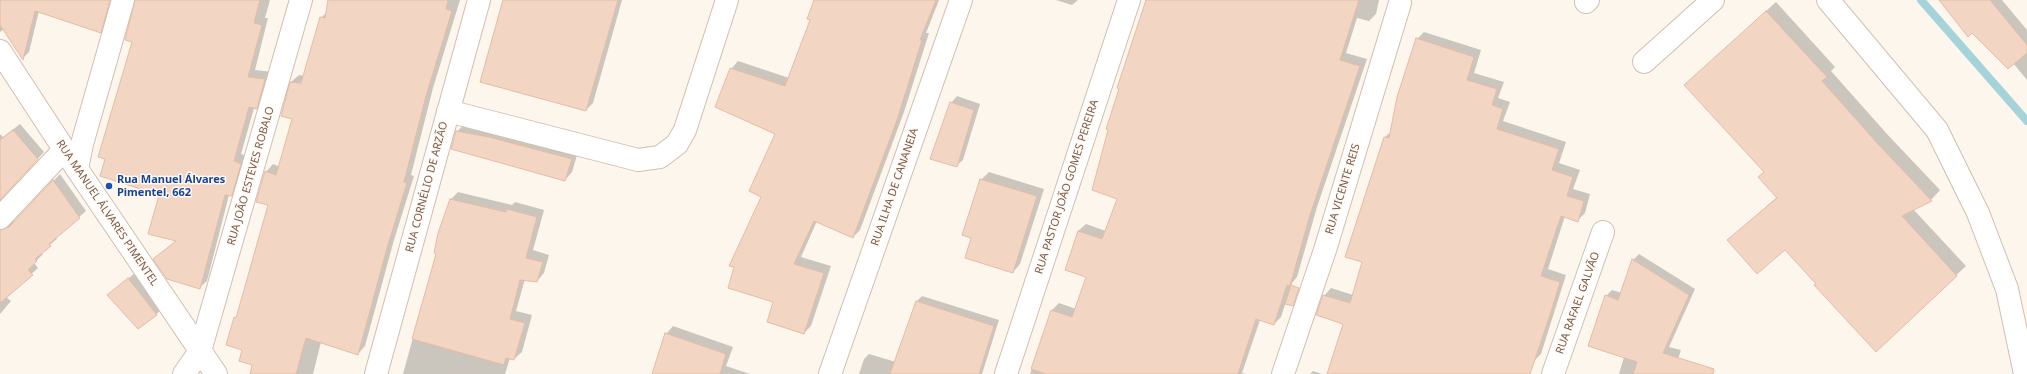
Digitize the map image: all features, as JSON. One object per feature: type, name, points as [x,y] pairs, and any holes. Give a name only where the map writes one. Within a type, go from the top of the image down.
[{"type":"street","points":[[77,169],[123,0]]},
{"type":"street","name":"RUA JOÃO ESTEVES ROBALO","points":[[184,374],[200,351],[301,0]]},
{"type":"street","name":"RUA CORNÉLIO DE ARZÃO","points":[[376,374],[479,0]]},
{"type":"street","points":[[448,112],[638,160],[660,157],[677,144],[685,130],[727,0]]},
{"type":"street","name":"RUA ILHA DE CANANEIA","points":[[830,374],[961,0]]},
{"type":"street","name":"RUA PASTOR JOÃO GOMES PEREIRA","points":[[1006,374],[1129,0]]},
{"type":"street","points":[[1644,62],[1713,0]]},
{"type":"street","points":[[1828,0],[1937,130],[1978,213],[2007,289],[2025,367]]},
{"type":"street","name":"RUA VICENTE REIS","points":[[1283,374],[1325,250],[1400,2]]},
{"type":"street","name":"RUA MANUEL ÁLVARES PIMENTEL","points":[[0,51],[64,150],[216,374]]},
{"type":"street","points":[[0,218],[64,150]]},
{"type":"street","name":"RUA RAFAEL GALVÃO","points":[[1553,374],[1603,232]]},
{"type":"building","points":[[0,0],[110,0],[101,33],[35,11],[23,60],[0,25]]},
{"type":"building","points":[[135,0],[260,0],[254,23],[262,25],[248,77],[265,79],[257,109],[249,107],[234,161],[241,164],[232,196],[225,195],[200,289],[167,279],[153,259],[176,241],[148,234],[159,195],[100,176],[105,159],[98,157],[132,42],[125,40]]},
{"type":"building","points":[[328,0],[448,0],[446,9],[452,11],[426,96],[404,182],[407,183],[387,248],[358,355],[306,338],[296,374],[250,374],[252,365],[239,361],[242,350],[226,345],[234,317],[236,318],[268,205],[256,202],[265,171],[276,175],[292,119],[281,116],[290,82],[301,83],[320,17],[325,18]]},
{"type":"building","points":[[503,0],[618,0],[586,111],[480,82]]},
{"type":"building","points":[[814,0],[936,0],[920,40],[922,40],[897,120],[853,238],[814,221],[794,264],[824,273],[804,334],[767,322],[773,302],[728,288],[734,267],[729,266],[761,197],[749,191],[775,134],[715,107],[730,68],[785,86],[810,20],[807,19]]},
{"type":"building","points":[[1146,0],[1359,0],[1340,60],[1360,66],[1310,215],[1290,286],[1287,285],[1274,325],[1256,319],[1238,374],[1046,374],[1031,369],[1051,310],[1072,317],[1086,277],[1065,270],[1078,231],[1102,239],[1117,199],[1092,190],[1108,130],[1106,129],[1119,89],[1117,88]]},
{"type":"building","points":[[1939,0],[1990,0],[2027,45],[2027,53],[2008,69],[1972,33],[1968,37]]},
{"type":"building","points":[[1766,11],[1827,77],[1822,81],[1878,144],[1932,201],[1902,216],[1957,276],[1876,352],[1814,285],[1816,284],[1785,250],[1757,274],[1727,240],[1777,198],[1758,177],[1764,172],[1684,85]]},
{"type":"building","points":[[1416,38],[1474,57],[1467,80],[1497,89],[1492,105],[1503,109],[1497,129],[1559,149],[1552,170],[1573,177],[1567,196],[1584,201],[1578,222],[1561,216],[1541,276],[1560,282],[1530,374],[1327,374],[1343,324],[1316,315],[1323,295],[1350,303],[1362,262],[1345,257],[1384,137],[1389,138],[1397,97]]},
{"type":"building","points":[[950,102],[974,110],[957,167],[930,159]]},
{"type":"building","points":[[13,130],[38,159],[0,200],[0,140]]},
{"type":"building","points":[[456,131],[489,137],[572,159],[565,181],[451,149]]},
{"type":"building","points":[[980,179],[1037,196],[1013,273],[965,258],[971,238],[962,235]]},
{"type":"building","points":[[53,180],[80,218],[49,244],[51,246],[35,259],[37,261],[28,270],[33,275],[0,303],[0,230],[9,227]]},
{"type":"building","points":[[450,199],[506,212],[507,209],[537,217],[526,258],[543,262],[537,282],[520,280],[510,319],[525,323],[514,360],[506,358],[504,365],[412,339],[436,254],[434,253],[438,233]]},
{"type":"building","points":[[1632,259],[1689,295],[1663,353],[1714,369],[1713,374],[1633,374],[1637,362],[1588,346],[1605,295],[1618,300]]},
{"type":"building","points":[[128,278],[157,315],[138,329],[107,295]]},
{"type":"building","points":[[1291,285],[1299,288],[1293,306],[1285,304]]},
{"type":"building","points":[[916,301],[994,326],[979,374],[890,374]]},
{"type":"building","points":[[665,333],[726,354],[720,374],[652,374]]},
{"type":"waterway","points":[[1921,0],[2027,121]]},
{"type":"place","name":"Rua Manuel Álvares Pimentel, 662","points":[[109,186]]}]
